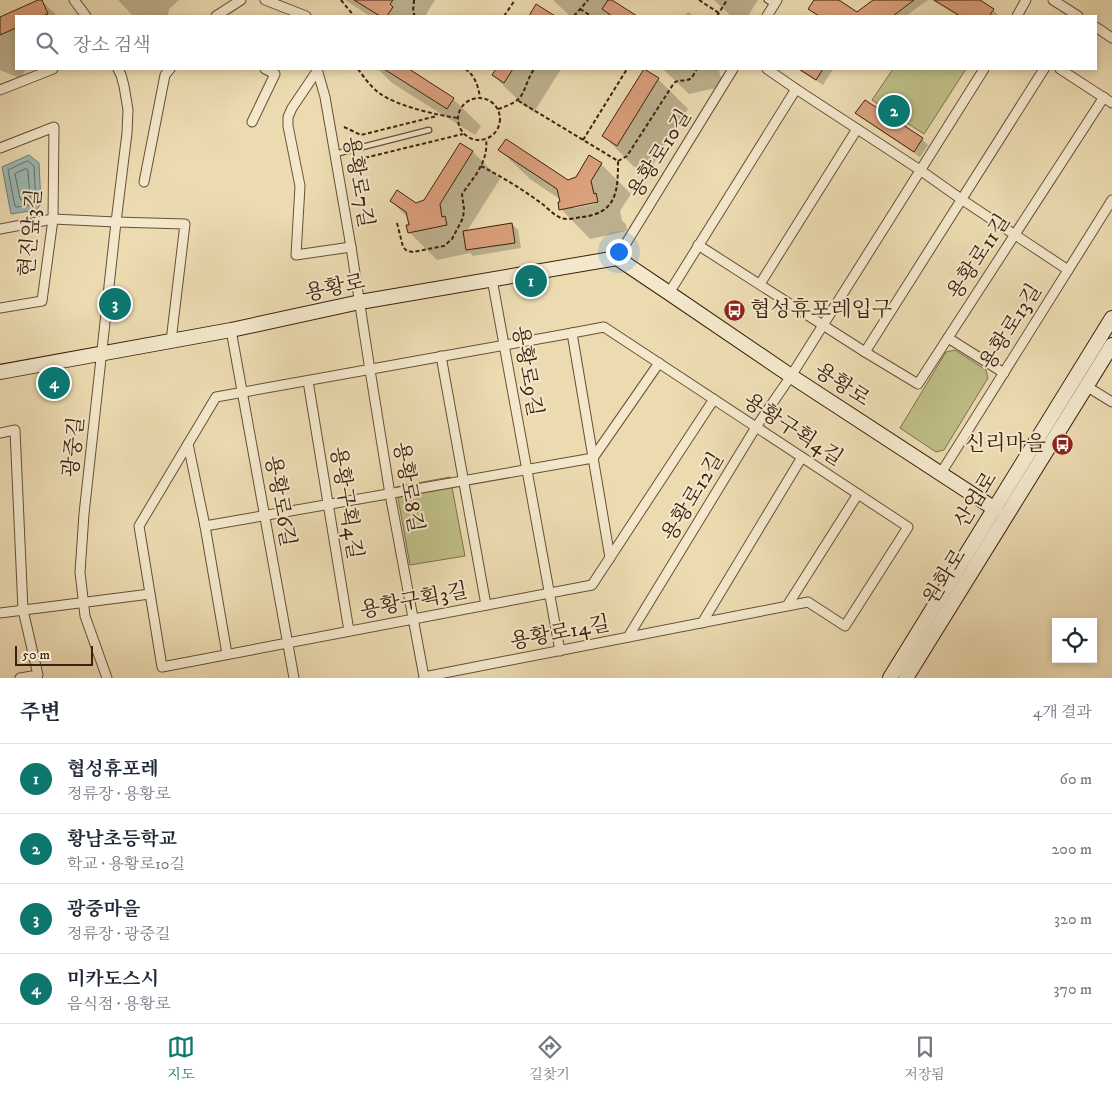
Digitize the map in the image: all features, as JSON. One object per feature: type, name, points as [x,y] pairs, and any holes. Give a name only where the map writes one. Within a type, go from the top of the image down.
[{"type":"street","points":[[74,0],[85,15]]},
{"type":"street","points":[[218,15],[241,0]]},
{"type":"street","points":[[265,0],[303,15]]},
{"type":"street","points":[[1018,15],[1026,0]]},
{"type":"street","points":[[1053,0],[1076,15]]},
{"type":"street","points":[[767,15],[773,2]]},
{"type":"street","points":[[1097,28],[1112,38]]},
{"type":"street","points":[[0,90],[50,70]]},
{"type":"street","name":"광중길","points":[[107,678],[85,616],[80,572],[84,514],[127,134],[128,110],[124,86],[118,70]]},
{"type":"street","points":[[144,182],[165,75],[169,70]]},
{"type":"street","points":[[252,122],[275,74],[267,70]]},
{"type":"street","points":[[317,70],[288,117],[288,126],[300,186],[296,255],[352,247]]},
{"type":"street","name":"용황로7길","points":[[317,70],[335,154],[360,302]]},
{"type":"street","name":"용황로10길","points":[[617,258],[732,70]]},
{"type":"street","points":[[768,70],[1068,270]]},
{"type":"street","points":[[791,376],[983,70]]},
{"type":"street","points":[[865,352],[1043,70]]},
{"type":"street","points":[[1062,70],[1112,103]]},
{"type":"street","points":[[670,293],[796,89]]},
{"type":"street","name":"용황로11길","points":[[823,325],[918,384],[1104,97]]},
{"type":"street","name":"현진앞3길","points":[[0,148],[54,127],[53,219],[42,300],[0,308]]},
{"type":"street","points":[[760,284],[857,129]]},
{"type":"street","name":"용황로13길","points":[[941,473],[1112,200]]},
{"type":"street","points":[[0,229],[53,219],[185,224],[171,341]]},
{"type":"street","points":[[698,245],[823,325]]},
{"type":"street","name":"용황로","points":[[0,372],[231,330],[360,302],[617,258],[791,376],[995,509]]},
{"type":"street","name":"용황로9길","points":[[492,279],[560,651]]},
{"type":"street","name":"용황로8길","points":[[360,302],[390,494],[414,619],[423,678]]},
{"type":"street","name":"산업로","points":[[890,678],[1112,318]]},
{"type":"street","name":"용황구획4길","points":[[150,594],[139,526],[216,398],[604,327],[908,527]]},
{"type":"street","name":"용황로6길","points":[[231,330],[294,678]]},
{"type":"street","points":[[572,333],[610,558]]},
{"type":"street","points":[[948,338],[1004,373]]},
{"type":"street","name":"원화로","points":[[906,678],[1112,344]]},
{"type":"street","points":[[442,356],[486,606]]},
{"type":"street","points":[[205,526],[593,458],[659,363]]},
{"type":"street","name":"용황로12길","points":[[628,637],[756,427],[791,376]]},
{"type":"street","name":"용황구획4길","points":[[308,381],[349,631]]},
{"type":"street","points":[[1086,386],[1112,402]]},
{"type":"street","name":"용황구획3길","points":[[150,594],[162,667],[592,585],[714,399]]},
{"type":"street","points":[[0,433],[14,430],[23,610],[38,675],[20,678]]},
{"type":"street","points":[[188,444],[205,526],[227,654]]},
{"type":"street","points":[[702,623],[802,457]]},
{"type":"street","points":[[787,606],[858,494]]},
{"type":"street","name":"용황로14길","points":[[423,678],[808,602],[845,626],[908,527]]},
{"type":"street","points":[[0,613],[150,594]]},
{"type":"lane","points":[[335,154],[429,130]]},
{"type":"path","points":[[340,0],[353,15]]},
{"type":"path","points":[[414,0],[415,15]]},
{"type":"path","points":[[505,15],[515,0]]},
{"type":"path","points":[[575,15],[588,0]]},
{"type":"path","points":[[699,0],[719,13],[727,0]]},
{"type":"path","points":[[580,9],[589,15]]},
{"type":"path","points":[[359,70],[378,92],[393,100],[439,115],[458,118]]},
{"type":"path","points":[[469,70],[477,85],[480,97]]},
{"type":"path","points":[[498,109],[512,104],[520,97],[526,89],[534,70]]},
{"type":"path","points":[[583,140],[626,70]]},
{"type":"path","points":[[618,161],[627,156],[674,83],[678,80],[692,77],[696,70]]},
{"type":"path","points":[[473,98],[487,99],[494,103],[498,109],[500,123],[497,130],[486,139],[471,139],[464,134],[458,125],[459,112],[462,106],[473,98]]},
{"type":"path","points":[[517,100],[618,161]]},
{"type":"path","points":[[344,127],[361,135],[439,115]]},
{"type":"path","points":[[350,169],[360,159],[464,134]]},
{"type":"path","points":[[397,224],[403,247],[407,251],[421,251],[444,246],[448,243],[463,218],[462,194],[485,158],[486,139]]},
{"type":"path","points":[[481,166],[519,188],[564,219],[592,216],[603,212],[610,205],[617,188],[618,161]]},
{"type":"green space","points":[[892,70],[965,70],[924,134],[872,100]]},
{"type":"green space","points":[[955,350],[986,370],[988,378],[944,450],[936,452],[900,428],[946,352]]},
{"type":"green space","points":[[450,477],[465,556],[410,565],[396,487]]},
{"type":"water","points":[[29,155],[39,163],[41,204],[36,210],[11,214],[2,167]]},
{"type":"building","points":[[38,0],[42,0],[48,14],[15,15],[15,28],[0,35],[0,17]]},
{"type":"building","points":[[354,0],[393,0],[390,4],[393,7],[388,15],[378,15]]},
{"type":"building","points":[[608,0],[612,0],[635,15],[611,15],[602,9]]},
{"type":"building","points":[[814,0],[839,0],[857,12],[873,0],[914,0],[894,15],[817,15],[808,9]]},
{"type":"building","points":[[934,0],[980,0],[994,9],[990,15],[958,15]]},
{"type":"building","points":[[536,4],[553,15],[530,15]]},
{"type":"building","points":[[386,70],[411,70],[454,98],[447,109]]},
{"type":"building","points":[[495,70],[512,70],[504,83],[492,75]]},
{"type":"building","points":[[643,70],[659,78],[617,146],[602,136]]},
{"type":"building","points":[[801,70],[822,70],[816,80]]},
{"type":"building","points":[[865,100],[923,138],[914,152],[855,113]]},
{"type":"building","points":[[506,139],[568,180],[576,177],[589,155],[602,163],[591,181],[598,202],[559,210],[558,202],[560,202],[557,189],[498,150]]},
{"type":"building","points":[[460,143],[473,151],[440,204],[442,217],[445,216],[447,225],[408,233],[406,225],[409,225],[406,212],[390,201],[397,190],[416,203],[424,200]]},
{"type":"building","points":[[512,223],[515,243],[466,250],[463,231]]},
{"type":"place","name":"황남초등학교","points":[[894,111]]},
{"type":"place","name":"협성휴포레","points":[[531,281]]},
{"type":"place","name":"광중마을","points":[[115,304]]},
{"type":"place","name":"협성휴포레입구","points":[[734,310]]},
{"type":"place","name":"미카도스시","points":[[54,383]]},
{"type":"place","name":"신리마을","points":[[1062,444]]}]
